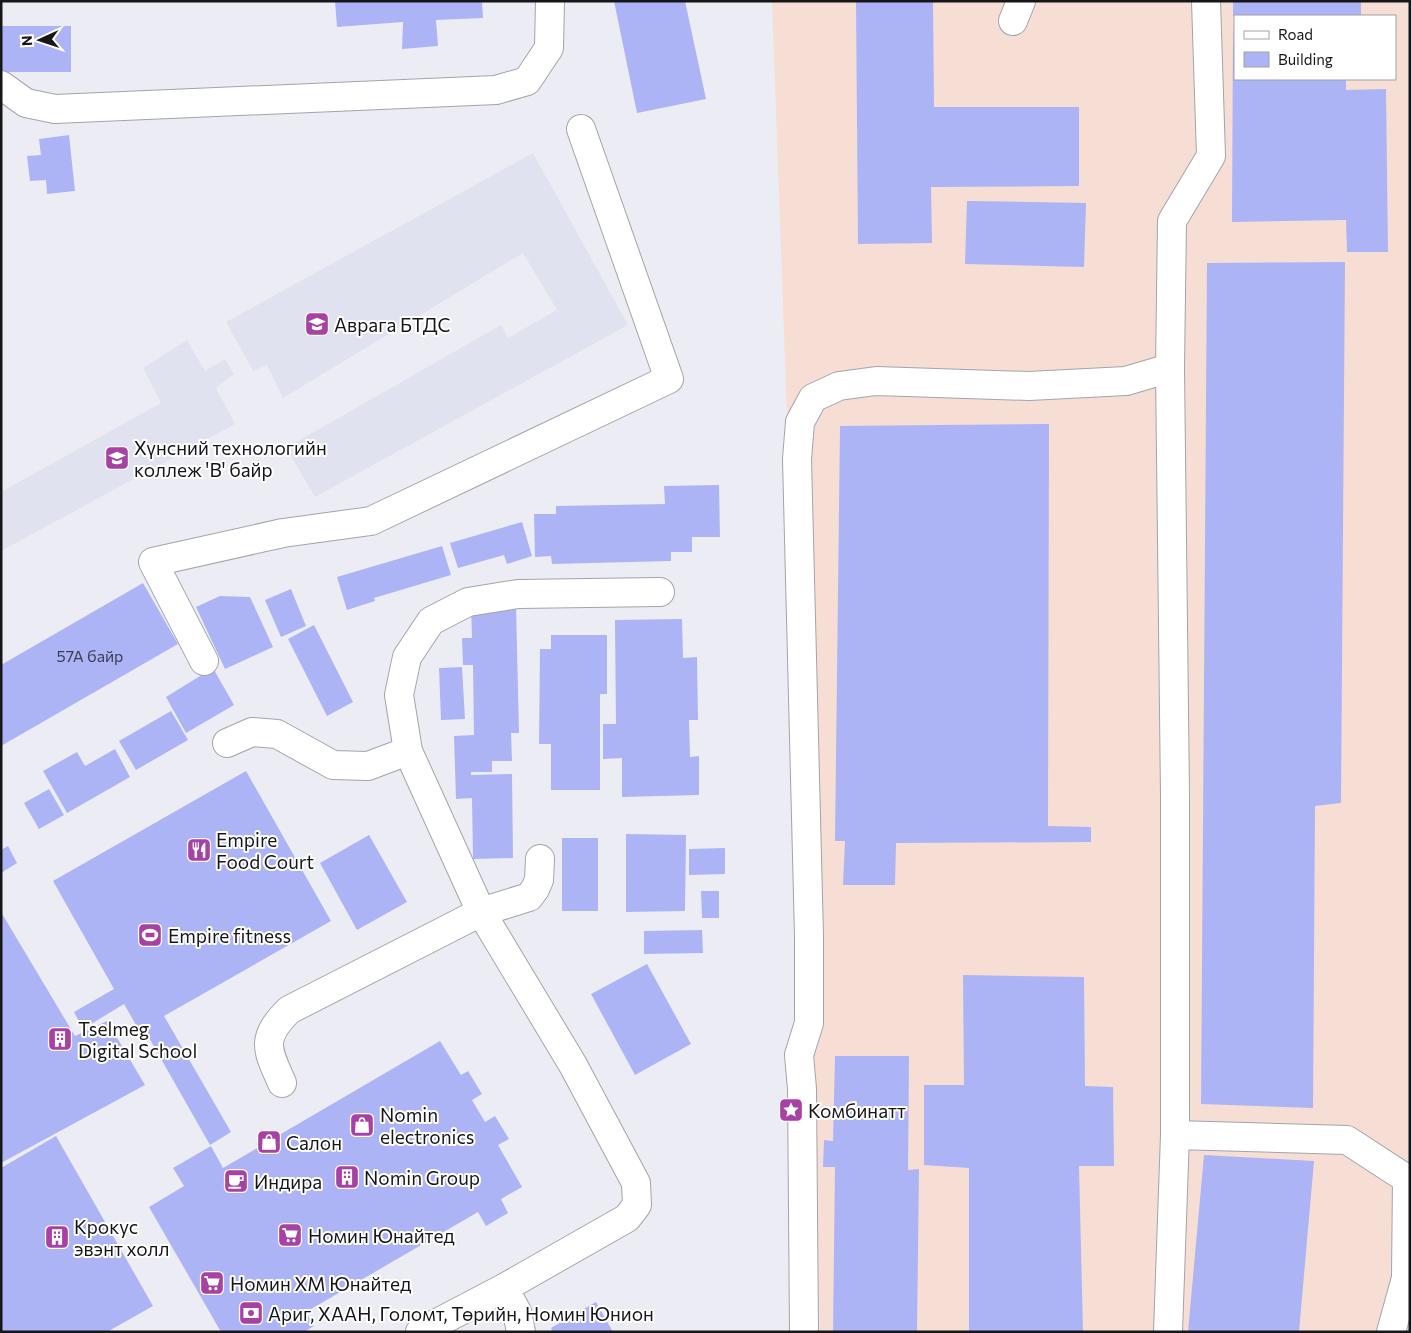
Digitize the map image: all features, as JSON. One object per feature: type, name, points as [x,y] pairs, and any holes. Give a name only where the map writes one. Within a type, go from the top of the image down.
[{"type":"street","points":[[1,86],[26,103],[55,109],[496,90],[526,81],[549,48],[550,1]]},
{"type":"street","points":[[1168,1332],[1175,1136],[1175,796],[1170,368],[1172,221],[1212,156],[1206,1]]},
{"type":"street","points":[[204,660],[152,562],[283,533],[371,521],[669,379],[582,129]]},
{"type":"street","points":[[804,1332],[799,1055],[809,1023],[809,936],[797,459],[800,422],[813,398],[839,386],[876,381],[1029,386],[1126,381],[1170,368]]},
{"type":"street","points":[[420,1332],[504,1288],[627,1218],[637,1205],[636,1183],[573,1065],[481,912],[408,751],[399,695],[407,657],[431,621],[468,602],[518,594],[660,592]]},
{"type":"street","points":[[227,743],[252,732],[277,734],[333,765],[368,766],[408,751]]},
{"type":"street","points":[[282,1084],[272,1060],[269,1042],[273,1026],[289,1010],[481,912],[529,897],[539,880],[540,859]]},
{"type":"street","points":[[1175,1136],[1348,1140],[1407,1179],[1406,1278],[1390,1332]]},
{"type":"street","points":[[504,1288],[517,1312],[521,1332]]},
{"type":"shaded area","points":[[772,1],[1410,1],[1410,1332],[820,1332]]},
{"type":"shaded area","name":"Аврага БТДС","points":[[533,153],[628,325],[315,497],[286,448],[501,325],[508,338],[557,310],[523,253],[283,398],[267,365],[253,371],[226,322]]},
{"type":"shaded area","name":"Хүнсний технологийн коллеж 'B' байр","points":[[187,340],[205,371],[225,359],[234,374],[216,388],[235,424],[1,551],[1,492],[161,403],[143,368]]},
{"type":"building","points":[[335,1],[482,1],[483,18],[436,20],[438,46],[402,49],[403,22],[337,27]]},
{"type":"building","points":[[614,1],[685,1],[706,99],[637,113]]},
{"type":"building","points":[[856,1],[933,1],[934,107],[1079,107],[1079,186],[931,187],[932,243],[858,244]]},
{"type":"building","points":[[1233,1],[1361,1],[1361,15],[1233,16]]},
{"type":"building","points":[[1233,23],[1234,80],[1346,80],[1346,90],[1386,89],[1388,252],[1347,252],[1346,220],[1232,222]]},
{"type":"building","points":[[1,26],[71,26],[71,72],[1,72]]},
{"type":"building","points":[[69,135],[75,191],[47,194],[46,180],[30,181],[27,156],[41,155],[39,139]]},
{"type":"building","points":[[967,201],[1086,203],[1084,267],[965,264]]},
{"type":"building","points":[[1345,262],[1341,803],[1315,806],[1313,1108],[1201,1104],[1207,263]]},
{"type":"building","points":[[1049,424],[1048,826],[1091,827],[1091,842],[896,843],[895,885],[843,885],[845,841],[835,841],[840,426]]},
{"type":"building","points":[[719,485],[720,537],[692,537],[692,552],[671,552],[671,561],[552,564],[551,556],[535,557],[534,514],[556,514],[556,506],[665,504],[664,486]]},
{"type":"building","points":[[522,522],[532,556],[507,564],[504,555],[458,568],[450,543]]},
{"type":"building","points":[[442,546],[451,575],[374,598],[375,601],[347,610],[337,577]]},
{"type":"building","points":[[143,583],[178,644],[1,746],[1,665]]},
{"type":"building","points":[[291,589],[306,626],[281,637],[265,600]]},
{"type":"building","points":[[220,596],[250,597],[273,647],[225,669],[196,607]]},
{"type":"building","points":[[516,605],[519,733],[511,733],[512,761],[492,761],[492,772],[471,772],[471,775],[512,774],[513,858],[473,859],[472,798],[456,799],[454,736],[474,735],[473,665],[463,665],[462,638],[472,638],[471,606]]},
{"type":"building","points":[[682,619],[683,658],[697,657],[698,720],[689,720],[690,757],[699,756],[699,795],[622,797],[622,758],[603,759],[603,724],[616,724],[615,620]]},
{"type":"building","points":[[314,625],[353,702],[327,716],[288,639]]},
{"type":"building","points":[[551,635],[607,635],[607,694],[600,694],[600,790],[551,790],[551,744],[539,744],[540,649],[551,649]]},
{"type":"building","points":[[462,667],[465,719],[441,720],[439,668]]},
{"type":"building","points":[[213,668],[234,705],[186,733],[166,697]]},
{"type":"building","points":[[171,711],[188,740],[136,770],[119,741]]},
{"type":"building","points":[[115,749],[130,777],[67,813],[43,771],[77,752],[85,766]]},
{"type":"building","points":[[246,771],[331,921],[164,1016],[231,1132],[210,1145],[144,1029],[140,1032],[124,1004],[83,1029],[74,1012],[114,989],[53,881]]},
{"type":"building","points":[[49,789],[64,815],[39,829],[24,803]]},
{"type":"building","points":[[626,834],[686,835],[685,911],[626,912]]},
{"type":"building","points":[[369,835],[407,902],[357,930],[320,863]]},
{"type":"building","points":[[562,838],[598,838],[598,911],[562,911]]},
{"type":"building","points":[[8,846],[17,863],[1,873],[1,850]]},
{"type":"building","points":[[725,848],[725,874],[689,875],[689,849]]},
{"type":"building","points":[[701,891],[719,891],[719,918],[702,918]]},
{"type":"building","name":"Tselmeg Digital School","points":[[1,912],[75,1036],[107,1021],[145,1085],[1,1163]]},
{"type":"building","points":[[702,930],[703,953],[644,954],[644,931]]},
{"type":"building","points":[[647,964],[691,1044],[635,1075],[591,994]]},
{"type":"building","points":[[963,975],[1084,977],[1085,1086],[1113,1087],[1114,1166],[1079,1166],[1083,1332],[969,1332],[969,1168],[924,1165],[924,1085],[964,1085]]},
{"type":"building","name":"Nomin Group","points":[[440,1041],[461,1075],[468,1071],[482,1094],[472,1100],[485,1122],[495,1116],[509,1139],[498,1145],[522,1187],[501,1199],[508,1213],[486,1226],[478,1212],[306,1312],[314,1326],[304,1332],[221,1332],[149,1207],[184,1186],[173,1168],[211,1146],[223,1168]]},
{"type":"building","points":[[835,1056],[909,1056],[908,1170],[919,1169],[917,1332],[833,1332],[835,1167],[823,1167],[824,1140],[833,1141]]},
{"type":"building","name":"Крокус эвэнт холл","points":[[56,1136],[153,1306],[107,1332],[1,1332],[1,1168]]},
{"type":"building","points":[[1204,1155],[1314,1161],[1299,1332],[1188,1332]]},
{"type":"building","points":[[596,1302],[613,1332],[553,1332],[551,1328]]},
{"type":"place","name":"Аврага БТДС","points":[[317,324]]},
{"type":"place","name":"Хүнсний технологийн коллеж 'B' байр","points":[[117,458]]},
{"type":"place","name":"Empire Food Court","points":[[199,850]]},
{"type":"place","name":"Empire fitness","points":[[150,935]]},
{"type":"place","name":"Tselmeg Digital School","points":[[60,1039]]},
{"type":"place","name":"Комбинатт","points":[[791,1110]]},
{"type":"place","name":"Nomin electronics","points":[[362,1125]]},
{"type":"place","name":"Салон","points":[[269,1142]]},
{"type":"place","name":"Nomin Group","points":[[347,1177]]},
{"type":"place","name":"Индира","points":[[236,1181]]},
{"type":"place","name":"Номин Юнайтед","points":[[290,1235]]},
{"type":"place","name":"Крокус эвэнт холл","points":[[57,1237]]},
{"type":"place","name":"Номин ХМ Юнайтед","points":[[212,1283]]},
{"type":"place","name":"Ариг, ХААН, Голомт, Төрийн, Номин Юнион","points":[[251,1313]]}]
